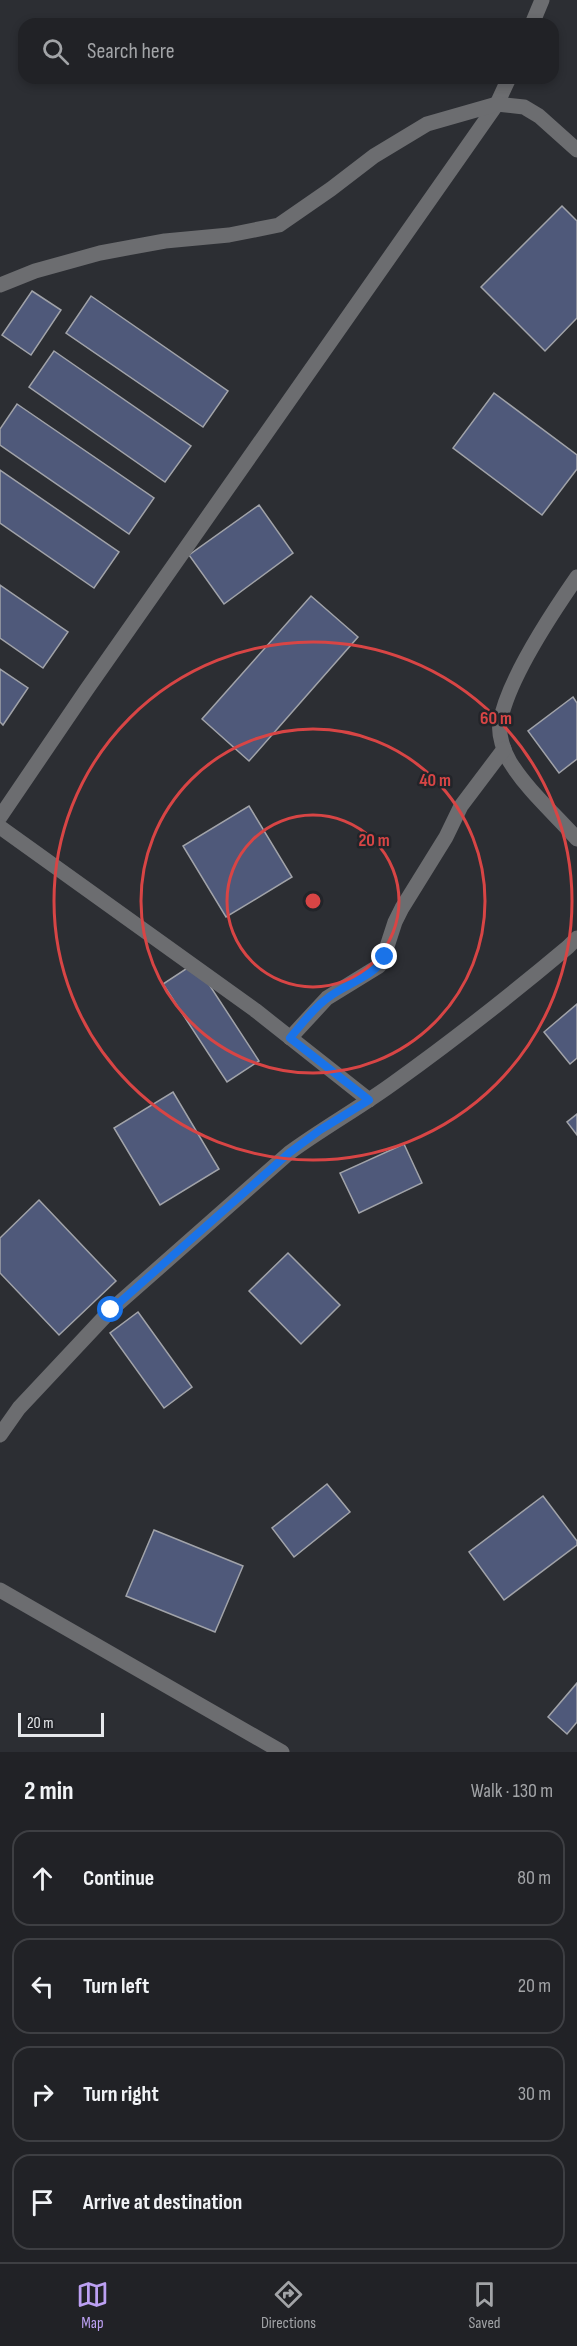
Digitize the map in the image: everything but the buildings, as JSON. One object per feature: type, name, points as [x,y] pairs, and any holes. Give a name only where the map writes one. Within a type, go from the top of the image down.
[{"type":"street","points":[[534,18],[542,0]]},
{"type":"street","points":[[0,816],[497,104],[506,84]]},
{"type":"street","points":[[0,285],[35,271],[100,254],[165,241],[229,235],[279,225],[374,156],[428,124],[497,104],[524,107],[539,116],[577,150]]},
{"type":"street","points":[[577,577],[525,662],[506,703],[500,725],[504,749],[510,762],[526,784],[577,839]]},
{"type":"street","points":[[290,1038],[327,998],[379,966],[385,957],[395,922],[402,908],[441,846],[461,806],[504,749]]},
{"type":"street","points":[[0,826],[255,1011],[369,1100]]},
{"type":"street","points":[[0,1435],[19,1408],[111,1310],[289,1153],[320,1130],[369,1100],[493,1009],[577,938]]},
{"type":"street","points":[[0,1590],[282,1752]]},
{"type":"route","points":[[111,1310],[289,1153],[320,1130],[369,1100],[290,1038],[327,998],[379,966],[385,957]]}]
